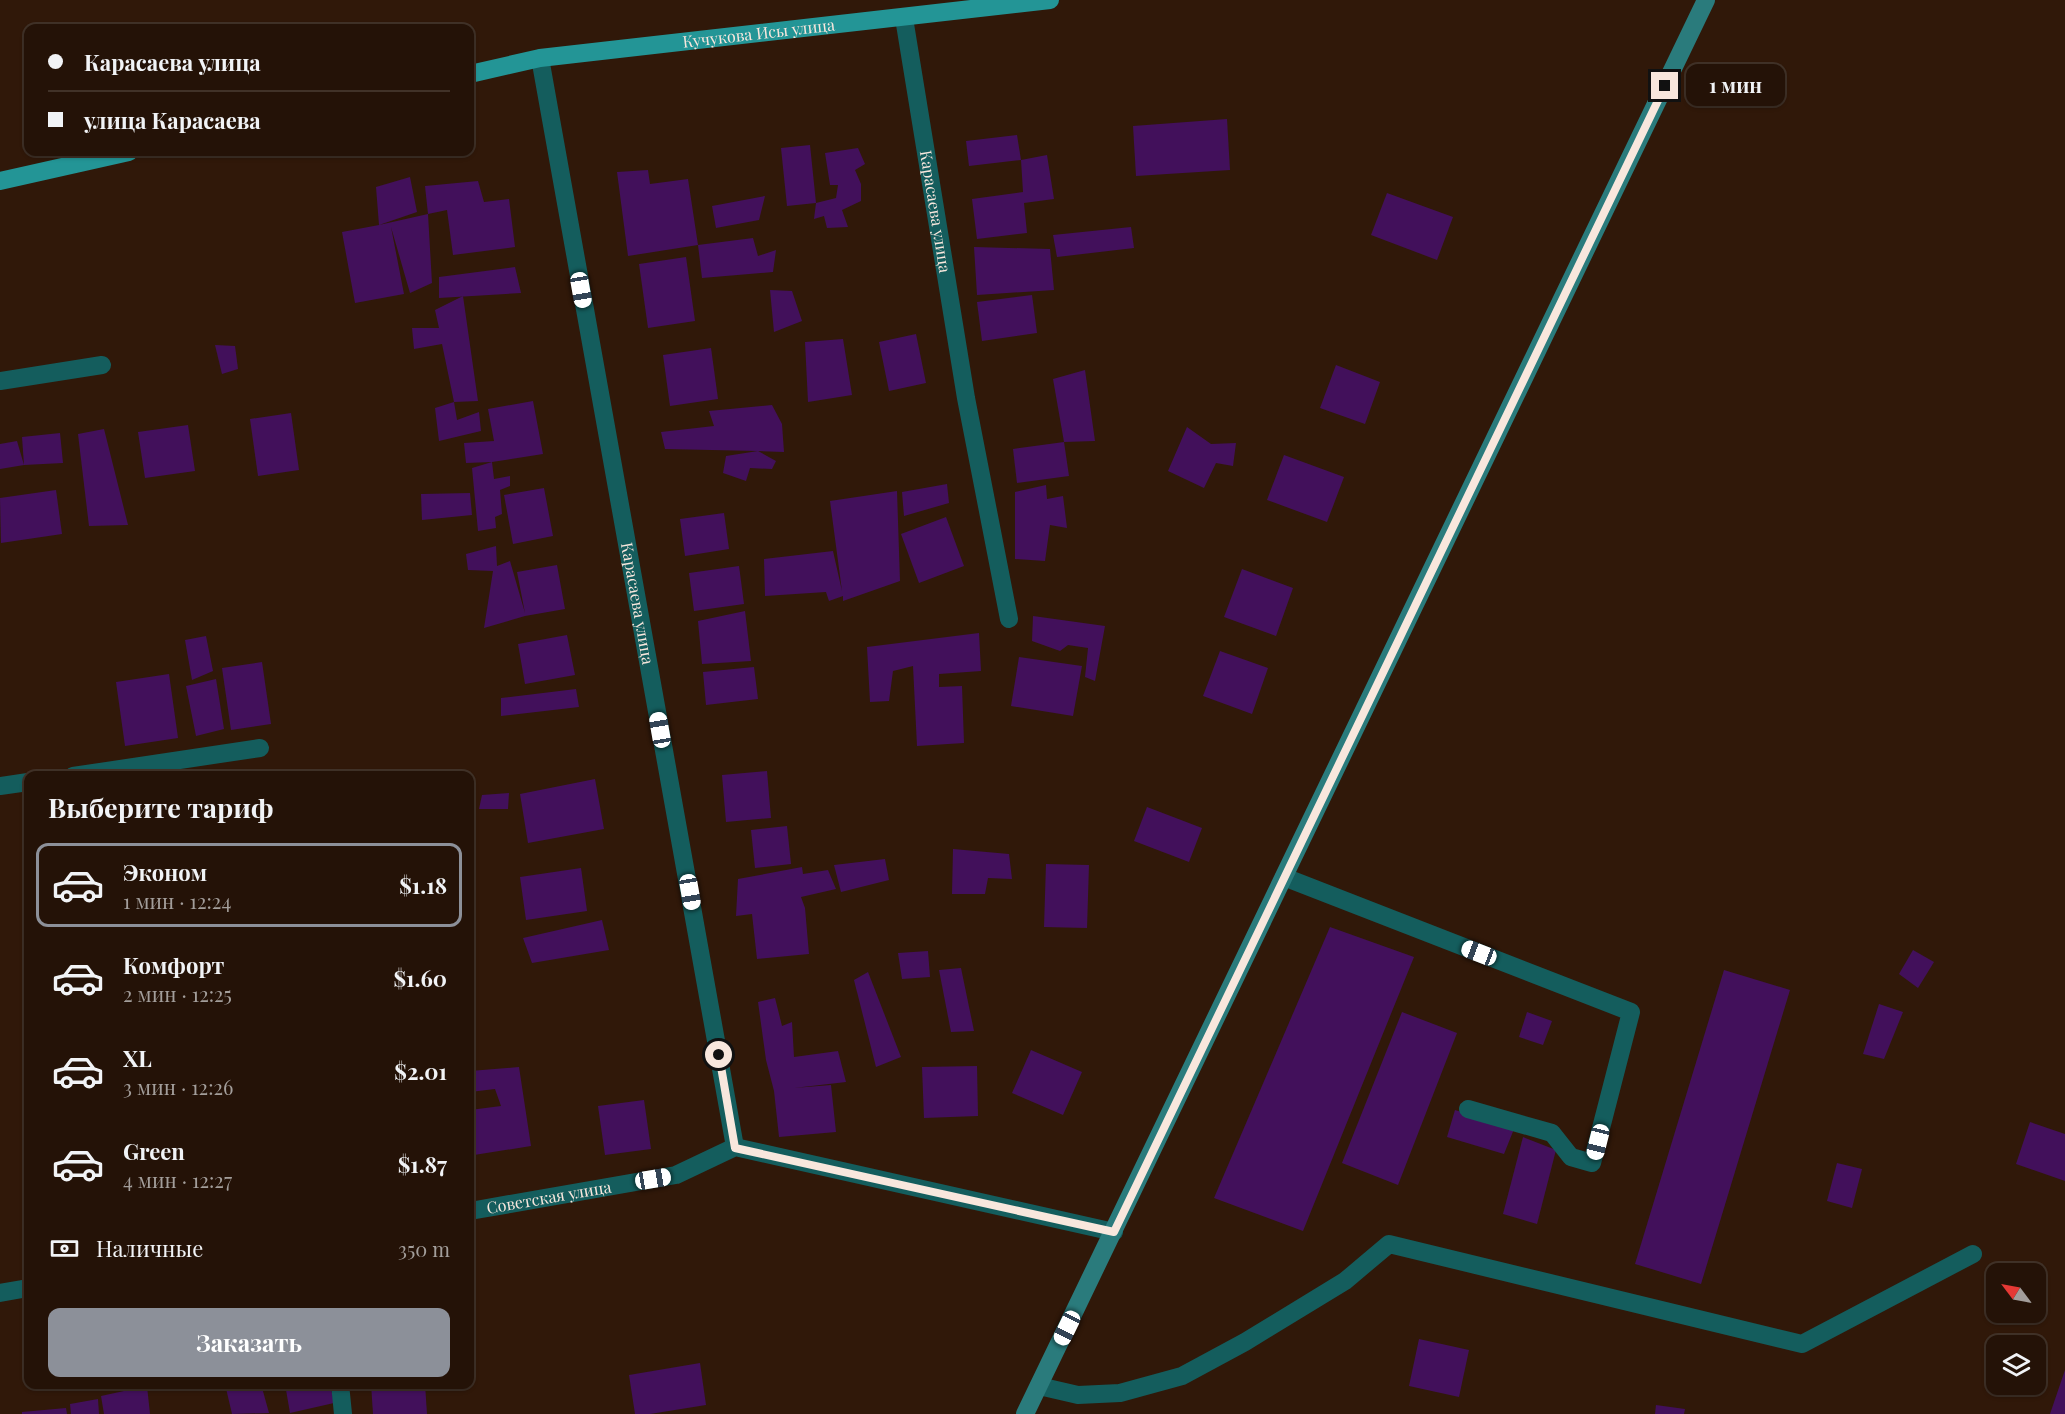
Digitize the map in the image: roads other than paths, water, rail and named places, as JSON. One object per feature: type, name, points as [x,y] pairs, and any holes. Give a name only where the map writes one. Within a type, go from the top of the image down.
[{"type":"main road","name":"Кучукова Исы улица","points":[[474,73],[540,58],[1050,0]]},
{"type":"main road","points":[[1025,1414],[1706,0]]},
{"type":"main road","points":[[0,181],[111,156]]},
{"type":"street","name":"Карасаева улица","points":[[904,18],[966,398],[1009,619]]},
{"type":"street","name":"Карасаева улица","points":[[540,58],[735,1148]]},
{"type":"street","points":[[0,381],[102,365]]},
{"type":"street","points":[[106,771],[260,748]]},
{"type":"street","points":[[0,786],[24,783]]},
{"type":"street","points":[[1284,877],[1630,1012],[1592,1163],[1572,1157],[1552,1133],[1468,1109]]},
{"type":"street","points":[[735,1148],[1114,1232]]},
{"type":"street","name":"Советская улица","points":[[474,1210],[676,1175],[735,1148]]},
{"type":"street","points":[[1039,1386],[1078,1395],[1120,1394],[1182,1376],[1245,1342],[1345,1281],[1389,1244],[1802,1344],[1973,1254]]},
{"type":"street","points":[[0,1293],[24,1289]]},
{"type":"street","points":[[340,1389],[343,1414]]}]
